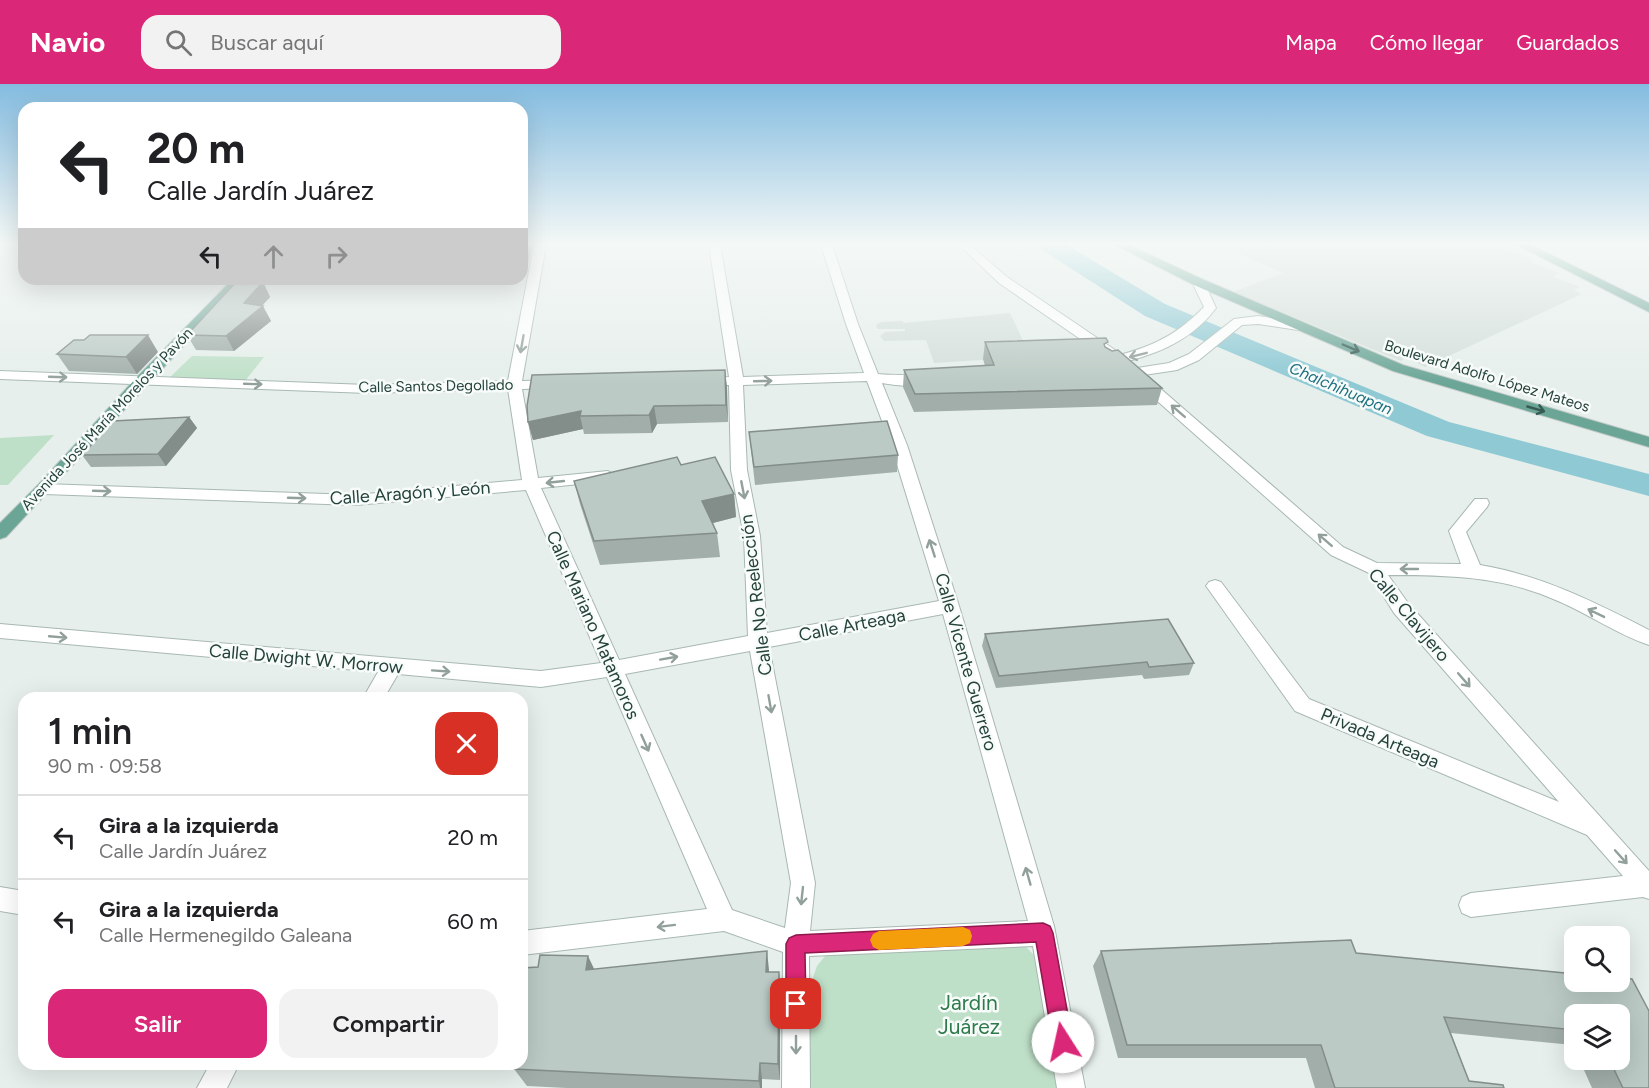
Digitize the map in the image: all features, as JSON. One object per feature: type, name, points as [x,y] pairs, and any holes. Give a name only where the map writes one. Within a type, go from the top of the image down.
[{"type":"main road","name":"Avenida José María Morelos y Pavón","points":[[0,533],[44,489],[142,380],[228,292]]},
{"type":"main road","name":"Boulevard Adolfo López Mateos","points":[[1220,292],[1398,368],[1649,442]]},
{"type":"main road","points":[[1617,292],[1649,308]]},
{"type":"street","name":"Calle Mariano Matamoros","points":[[531,292],[514,385],[531,484],[724,919]]},
{"type":"street","name":"Calle No Reelección","points":[[722,292],[737,382],[732,463],[752,536],[758,642],[803,883],[796,944],[796,1088]]},
{"type":"street","name":"Calle Vicente Guerrero","points":[[842,292],[899,445],[950,606],[1043,933],[1071,1088]]},
{"type":"street","points":[[1019,292],[1110,358],[1154,351],[1176,340],[1209,308],[1203,292]]},
{"type":"street","name":"Calle Clavijero","points":[[1298,326],[1258,320],[1238,322],[1202,353],[1172,367],[1135,375],[1337,551],[1375,569],[1401,608],[1648,886]]},
{"type":"street","name":"Calle Santos Degollado","points":[[0,375],[368,389],[573,384]]},
{"type":"street","points":[[690,382],[872,377],[896,381],[937,375]]},
{"type":"street","name":"Calle Aragón y León","points":[[44,489],[355,500],[623,474]]},
{"type":"street","points":[[1475,572],[1457,531],[1481,503]]},
{"type":"street","points":[[1375,569],[1449,569],[1514,578],[1558,594],[1649,638]]},
{"type":"street","name":"Privada Arteaga","points":[[1215,586],[1302,705],[1595,827]]},
{"type":"street","name":"Calle Arteaga","points":[[612,669],[950,606]]},
{"type":"street","name":"Calle Dwight W. Morrow","points":[[0,631],[541,679],[612,669]]},
{"type":"street","points":[[377,692],[392,667]]},
{"type":"street","points":[[1471,905],[1648,886]]},
{"type":"street","points":[[0,899],[18,902]]},
{"type":"street","points":[[528,942],[724,919],[796,944],[1043,933]]},
{"type":"street","points":[[211,1088],[222,1070]]},
{"type":"shaded area","points":[[1233,292],[1578,292],[1582,294],[1425,367],[1406,357],[1401,361]]},
{"type":"shaded area","points":[[1010,313],[1031,357],[934,363],[926,340],[884,341],[880,336],[885,332],[905,331],[905,329],[877,329],[876,325],[881,322],[902,321],[904,323]]},
{"type":"green space","points":[[192,356],[264,357],[245,381],[167,380]]},
{"type":"green space","points":[[54,435],[8,485],[0,485],[0,438]]},
{"type":"green space","name":"Jardín Juárez","points":[[1021,942],[1034,955],[1063,1088],[809,1088],[810,986],[817,966],[829,951]]},
{"type":"building","points":[[227,292],[254,292],[244,303],[263,306],[226,336],[187,335]]},
{"type":"building","points":[[90,335],[148,335],[126,357],[57,354],[74,340],[84,340]]},
{"type":"building","points":[[1106,338],[1108,342],[1104,344],[1105,347],[1112,351],[1118,350],[1162,388],[915,394],[904,370],[994,365],[985,342]]},
{"type":"building","points":[[725,370],[726,405],[654,406],[649,415],[580,416],[581,411],[528,422],[527,406],[532,375]]},
{"type":"building","points":[[189,417],[158,454],[82,455],[113,421]]},
{"type":"building","points":[[887,421],[898,455],[754,467],[749,432]]},
{"type":"building","points":[[677,457],[681,465],[715,457],[734,494],[702,501],[717,533],[594,541],[574,481]]},
{"type":"building","points":[[1168,619],[1194,663],[1149,667],[1147,662],[999,676],[985,634]]},
{"type":"building","points":[[1351,940],[1356,953],[1564,973],[1564,992],[1630,992],[1630,979],[1632,979],[1649,1011],[1649,1088],[1623,1088],[1614,1070],[1630,1070],[1630,1004],[1564,1004],[1564,1029],[1444,1017],[1469,1081],[1503,1085],[1504,1088],[1335,1088],[1321,1045],[1127,1045],[1101,951]]},
{"type":"building","points":[[767,951],[766,972],[779,972],[778,1064],[760,1063],[759,1081],[528,1070],[528,968],[538,967],[540,955],[588,956],[586,970]]},
{"type":"waterway","name":"Chalchihuapan","points":[[1126,292],[1155,310],[1438,429],[1649,485]]},
{"type":"slow traffic","points":[[879,940],[963,936]]},
{"type":"route","points":[[796,1004],[796,944],[1043,933],[1063,1042]]}]
